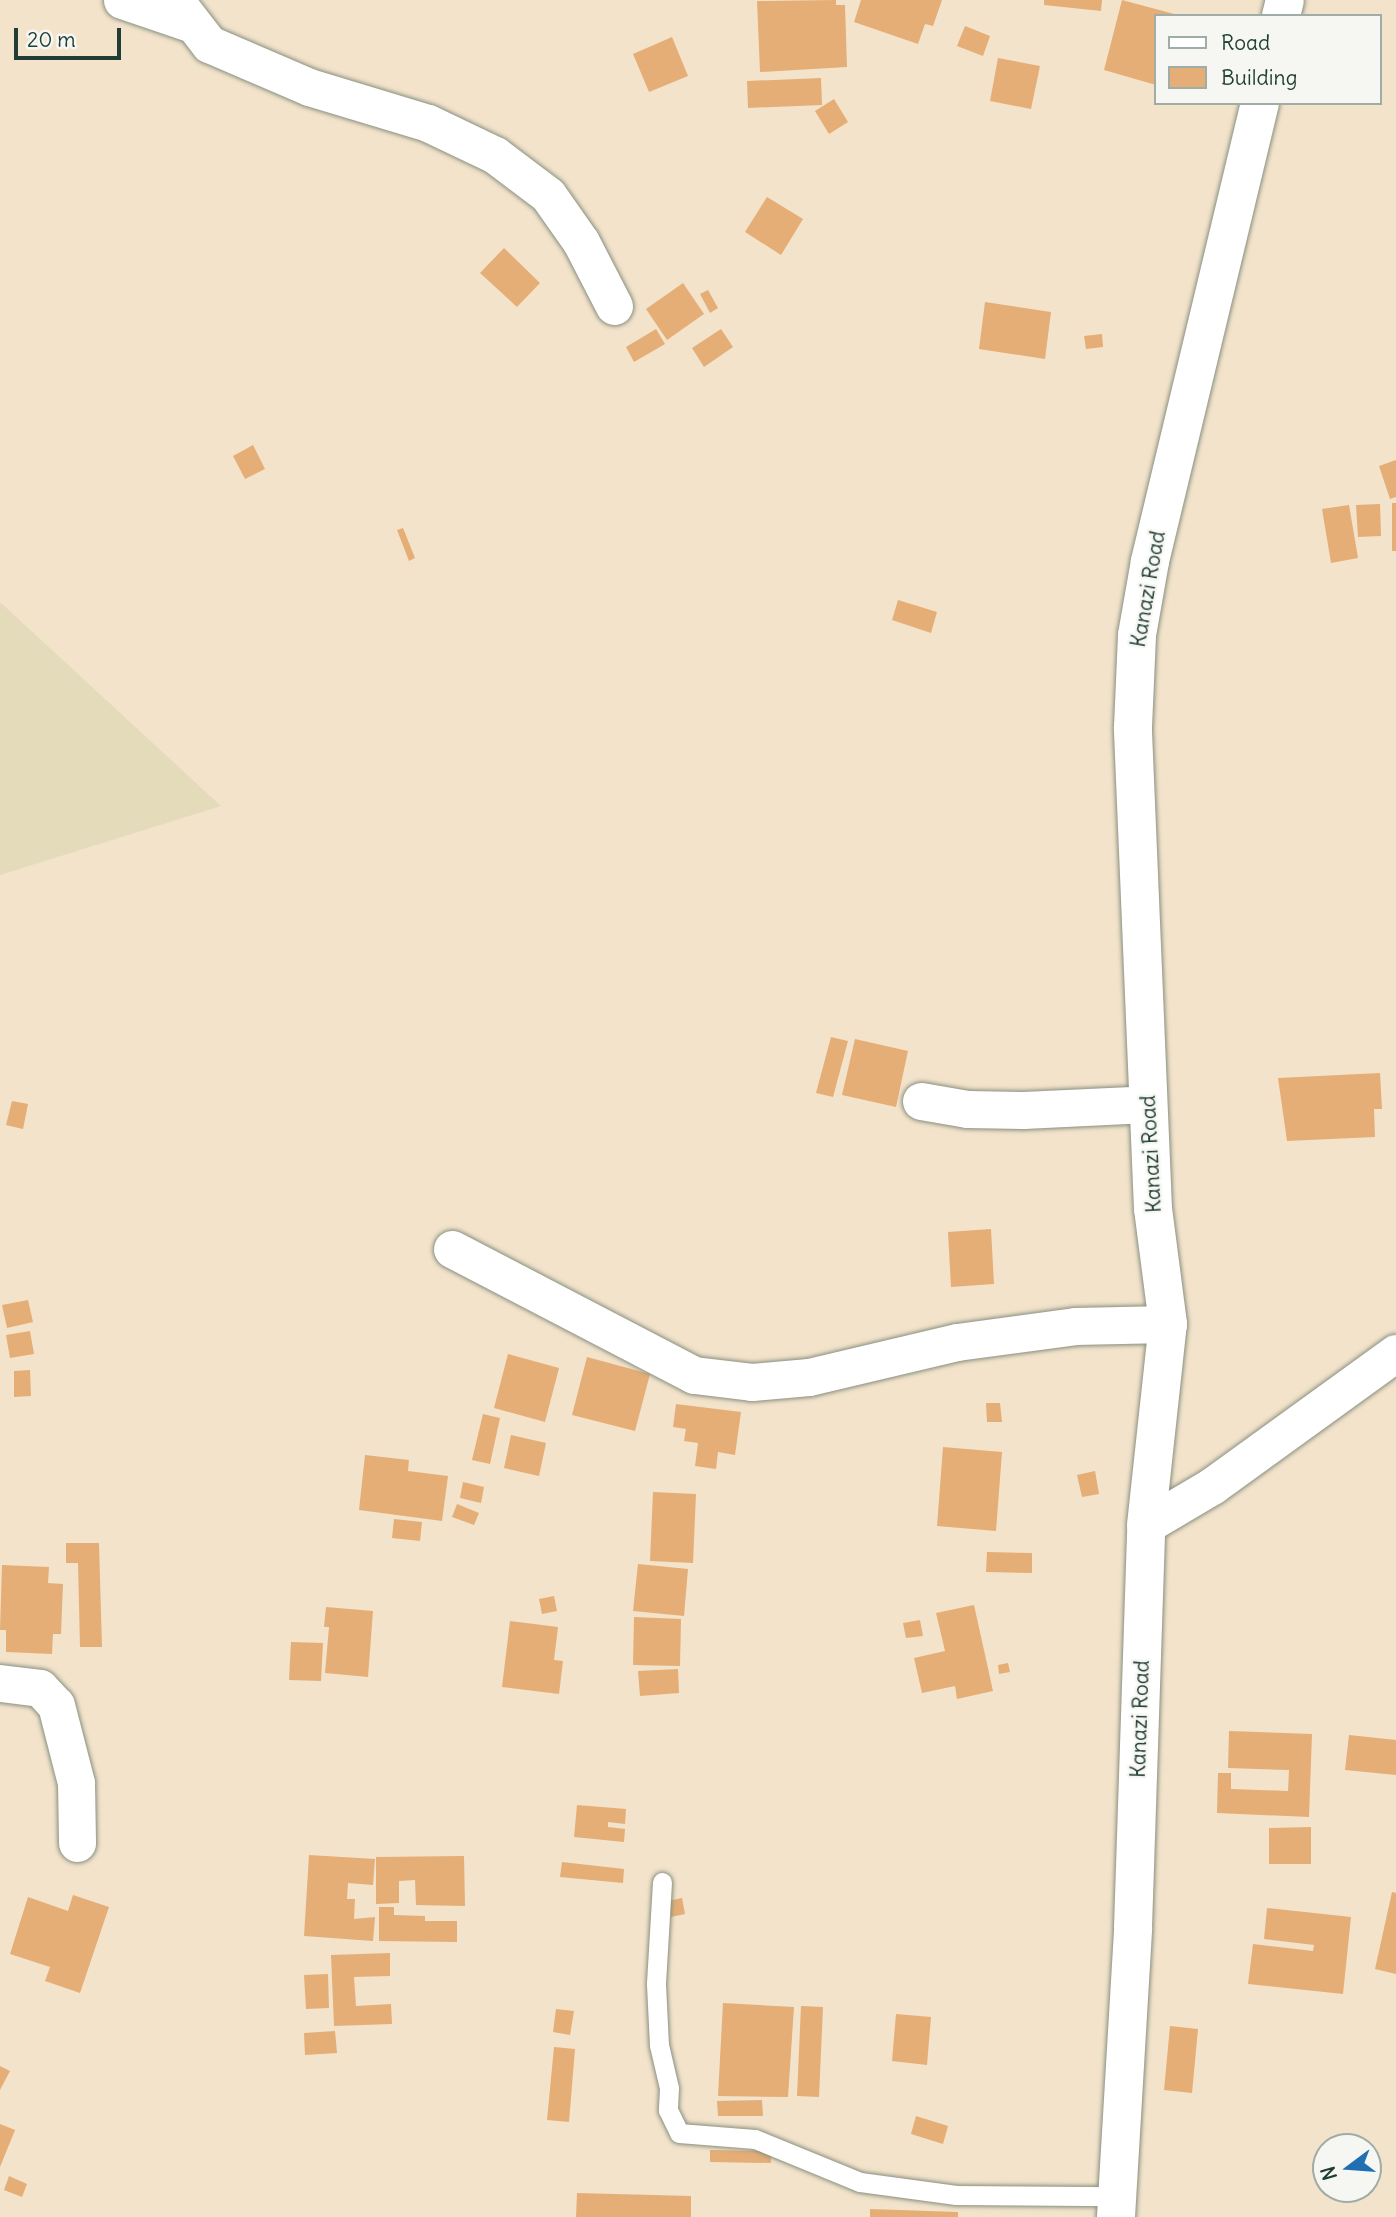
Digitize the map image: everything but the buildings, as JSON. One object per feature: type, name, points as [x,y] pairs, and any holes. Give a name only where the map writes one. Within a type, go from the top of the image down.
[{"type":"main road","name":"Kanazi Road","points":[[1117,2206],[1133,1927],[1146,1525],[1168,1324],[1153,1209],[1148,1104],[1133,727],[1137,635],[1150,561],[1260,105]]},
{"type":"street","points":[[122,0],[181,11],[209,44],[309,87],[428,123],[495,155],[548,195],[581,242],[614,306]]},
{"type":"street","points":[[921,1101],[967,1109],[1023,1110],[1148,1104]]},
{"type":"street","points":[[453,1250],[694,1375],[752,1382],[809,1377],[980,1339],[1075,1326],[1168,1324]]},
{"type":"street","points":[[1146,1525],[1212,1486],[1396,1353]]},
{"type":"street","points":[[0,1683],[40,1688],[57,1705],[76,1783],[77,1843]]},
{"type":"lane","points":[[662,1882],[656,1984],[659,2045],[669,2088],[668,2110],[679,2133],[755,2138],[860,2182],[957,2195],[1117,2206]]},
{"type":"shaded area","points":[[0,602],[221,806],[0,875]]}]
